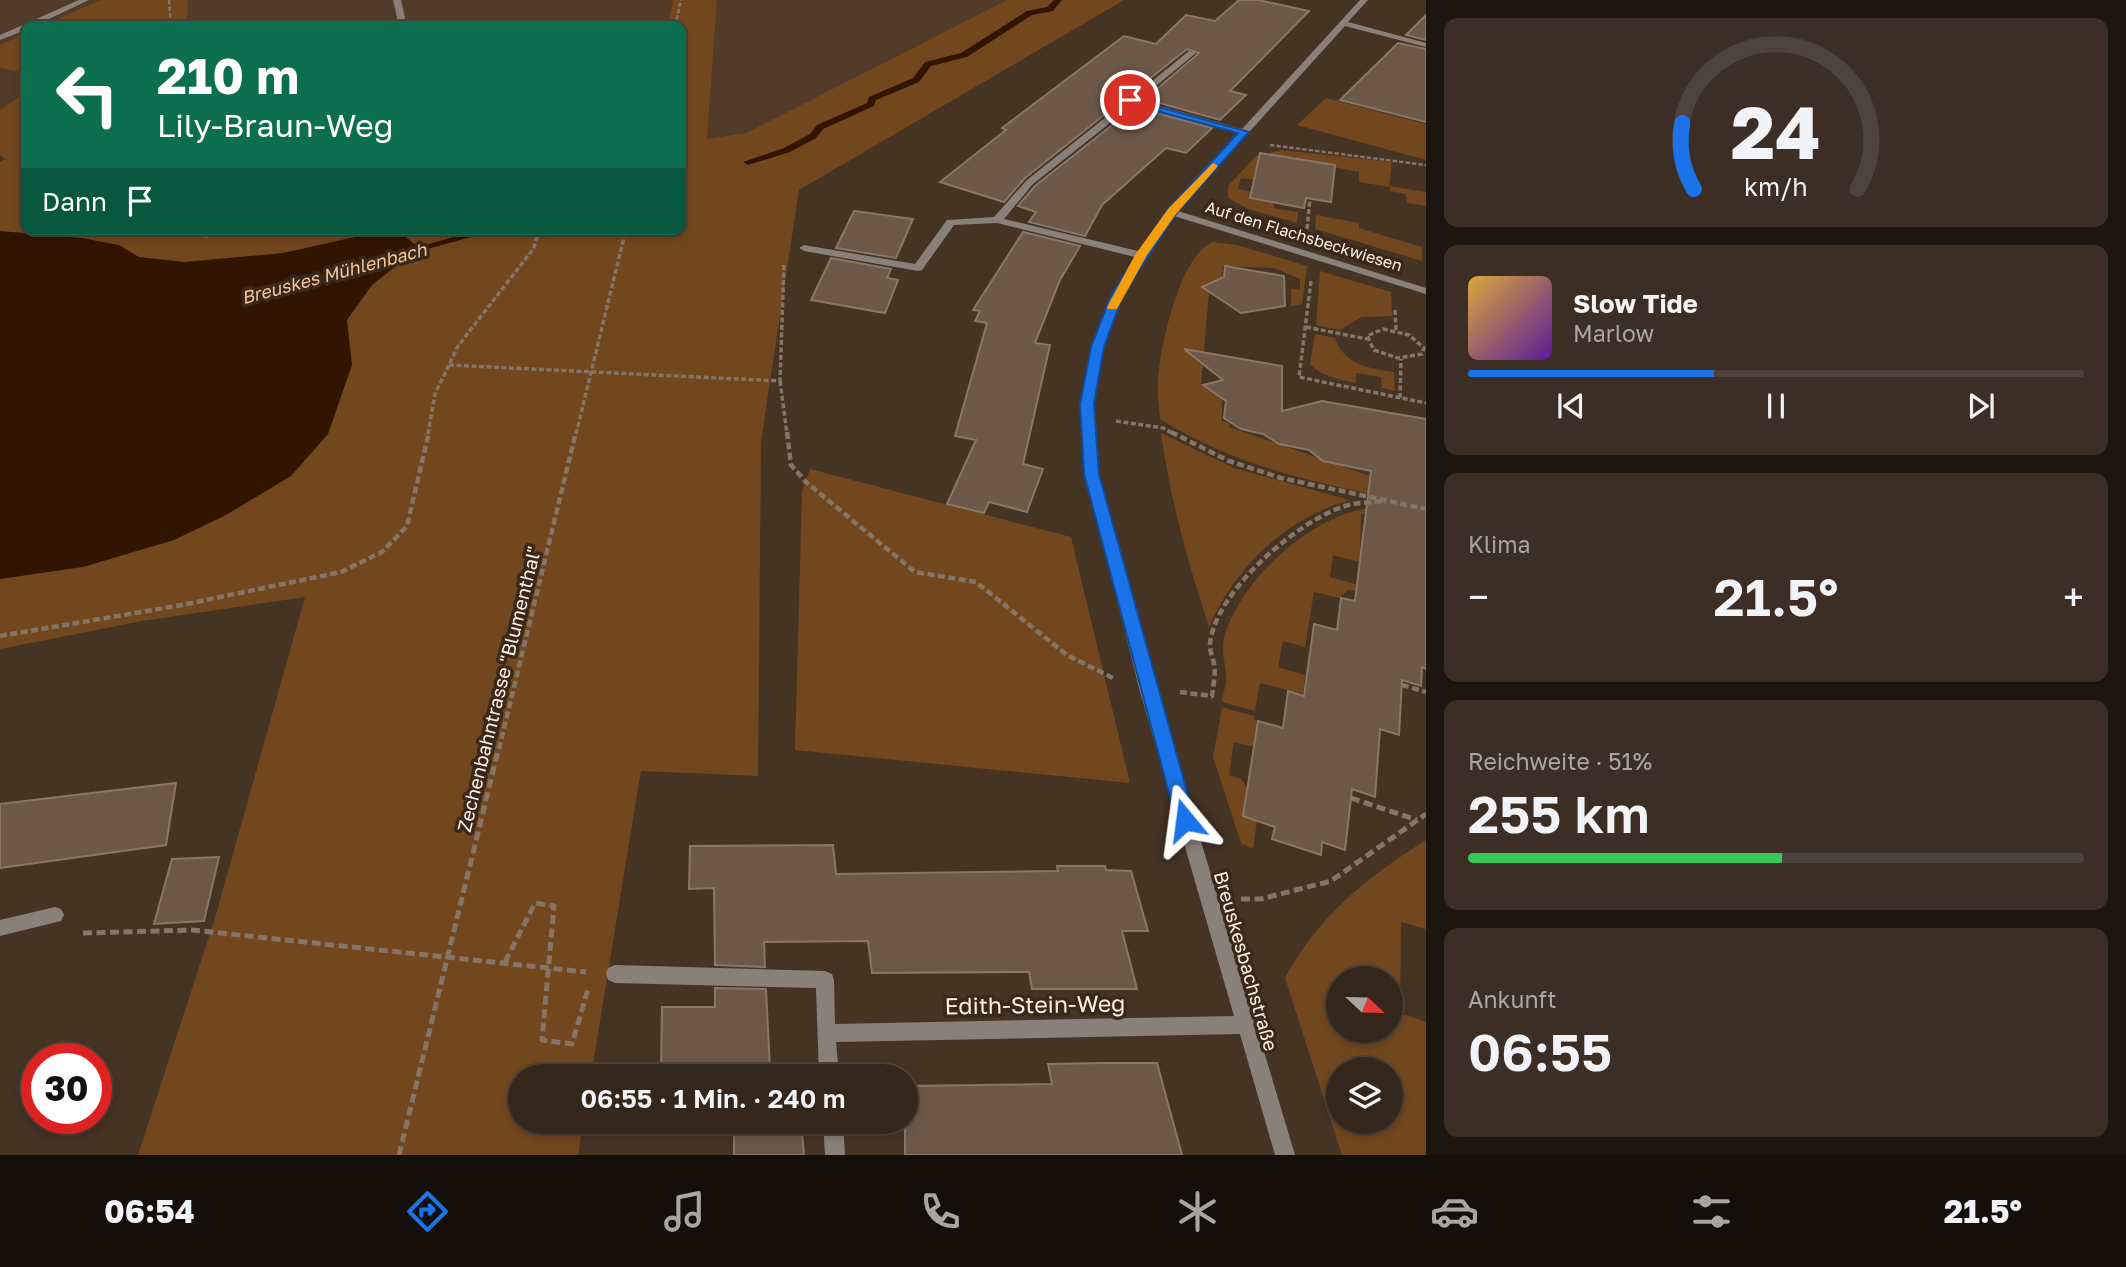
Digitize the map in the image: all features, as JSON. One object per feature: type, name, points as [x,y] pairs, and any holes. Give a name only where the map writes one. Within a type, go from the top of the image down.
[{"type":"street","points":[[40,21],[85,0]]},
{"type":"street","points":[[397,0],[402,21]]},
{"type":"street","name":"Breuskesbachstraße","points":[[1285,1155],[1244,1026],[1147,688],[1091,474],[1087,404],[1098,347],[1116,298],[1141,255],[1172,212],[1364,0]]},
{"type":"street","points":[[1342,23],[1426,45]]},
{"type":"street","points":[[0,38],[21,29]]},
{"type":"street","points":[[997,220],[1030,182],[1192,53]]},
{"type":"street","points":[[1130,100],[1239,137]]},
{"type":"street","name":"Auf den Flachsbeckwiesen","points":[[1172,212],[1426,291]]},
{"type":"street","points":[[804,248],[918,268],[951,222],[997,220],[1141,255]]},
{"type":"street","points":[[0,928],[55,915]]},
{"type":"street","points":[[615,974],[825,980],[828,1064]]},
{"type":"street","name":"Edith-Stein-Weg","points":[[826,1033],[1244,1026]]},
{"type":"street","points":[[833,1134],[835,1155]]},
{"type":"path","points":[[169,0],[171,21]]},
{"type":"path","points":[[676,21],[681,0]]},
{"type":"path","points":[[1239,137],[1426,165]]},
{"type":"path","points":[[1307,230],[1310,198]]},
{"type":"path","points":[[186,235],[222,235]]},
{"type":"path","points":[[0,636],[182,605],[341,572],[382,552],[408,526],[423,467],[435,394],[458,346],[534,248],[537,235]]},
{"type":"path","name":"Zechenbahntrasse \"Blumenthal\"","points":[[400,1155],[625,235]]},
{"type":"path","points":[[804,248],[790,252],[784,264],[780,381],[791,465],[836,507],[915,572],[976,582],[1067,655],[1105,676],[1147,688],[1212,696],[1215,669],[1210,643],[1226,604],[1250,572],[1308,524],[1344,506],[1382,501]]},
{"type":"path","points":[[1315,256],[1299,377],[1426,403]]},
{"type":"path","points":[[1306,327],[1367,338],[1375,350],[1401,359],[1422,355],[1425,348],[1409,334],[1396,330],[1373,331],[1367,338]]},
{"type":"path","points":[[1400,397],[1401,359]]},
{"type":"path","points":[[449,365],[780,381]]},
{"type":"path","points":[[1088,418],[1163,428],[1229,461],[1281,478],[1426,509]]},
{"type":"path","points":[[1402,685],[1426,692]]},
{"type":"path","points":[[1351,798],[1417,820]]},
{"type":"path","points":[[1208,900],[1261,899],[1331,881],[1426,814]]},
{"type":"path","points":[[505,962],[535,903],[554,906],[542,1040],[572,1044],[593,972]]},
{"type":"path","points":[[55,915],[52,933],[192,930],[576,971]]},
{"type":"shaded area","points":[[0,0],[100,0],[53,21],[21,21],[21,35],[0,45]]},
{"type":"shaded area","points":[[100,0],[188,0],[187,21],[53,21]]},
{"type":"shaded area","points":[[188,0],[673,0],[667,21],[187,21]]},
{"type":"shaded area","points":[[673,0],[717,0],[707,139],[746,133],[1007,0],[1124,0],[799,190],[761,441],[758,776],[641,771],[593,1064],[508,1064],[508,1134],[581,1134],[578,1155],[138,1155],[215,918],[305,597],[142,621],[0,649],[0,162],[5,159],[0,155],[0,110],[19,97],[21,92],[21,235],[686,235],[686,21],[668,21]]},
{"type":"shaded area","points":[[717,0],[1007,0],[746,133],[707,139]]},
{"type":"shaded area","points":[[21,35],[21,72],[0,68],[0,45]]},
{"type":"shaded area","points":[[0,68],[21,72],[19,97],[0,110]]},
{"type":"shaded area","points":[[1326,98],[1426,124],[1426,160],[1297,125]]},
{"type":"shaded area","points":[[1281,150],[1392,162],[1389,186],[1426,192],[1426,206],[1407,203],[1406,194],[1390,191],[1390,187],[1359,182],[1359,172],[1270,154],[1256,180],[1241,178],[1238,189],[1252,192],[1251,199],[1274,203],[1274,208],[1298,212],[1297,223],[1248,209],[1228,198],[1228,186],[1256,156]]},
{"type":"shaded area","points":[[1316,215],[1359,223],[1359,228],[1422,247],[1422,261],[1315,229]]},
{"type":"shaded area","points":[[1213,242],[1237,245],[1307,266],[1302,304],[1291,306],[1291,289],[1300,290],[1300,279],[1274,268],[1223,266],[1222,278],[1215,281],[1209,292],[1201,385],[1222,397],[1222,421],[1229,423],[1229,427],[1385,481],[1426,505],[1322,483],[1255,464],[1191,437],[1160,419],[1160,365],[1173,304],[1190,265],[1201,250]]},
{"type":"shaded area","points":[[1320,271],[1391,292],[1392,316],[1362,317],[1340,330],[1316,325]]},
{"type":"shaded area","points":[[1315,334],[1335,338],[1344,354],[1358,364],[1394,372],[1395,391],[1382,388],[1381,377],[1356,373],[1356,383],[1320,372],[1310,364]]},
{"type":"shaded area","points":[[1161,433],[1234,468],[1350,500],[1305,519],[1265,548],[1233,584],[1209,627],[1180,531]]},
{"type":"shaded area","points":[[810,469],[1071,537],[1130,783],[795,750],[802,492]]},
{"type":"shaded area","points":[[1371,508],[1373,513],[1361,514],[1360,562],[1333,555],[1330,577],[1358,585],[1357,591],[1348,590],[1339,598],[1314,592],[1305,647],[1283,641],[1278,667],[1305,675],[1303,694],[1260,683],[1255,711],[1222,702],[1226,678],[1224,638],[1232,616],[1245,594],[1281,554],[1303,536],[1326,522]]},
{"type":"shaded area","points":[[1222,707],[1254,716],[1254,720],[1258,721],[1254,747],[1234,742],[1229,775],[1241,779],[1247,788],[1243,816],[1257,821],[1253,849],[1241,843],[1213,757]]},
{"type":"shaded area","points":[[1426,840],[1426,929],[1401,922],[1401,966],[1326,966],[1326,1043],[1404,1043],[1404,1014],[1426,1022],[1426,1155],[1342,1155],[1335,1134],[1403,1134],[1403,1057],[1326,1057],[1326,1105],[1285,978],[1329,916],[1383,869]]},
{"type":"water","points":[[0,231],[21,233],[21,235],[82,238],[119,245],[139,257],[184,262],[283,253],[355,237],[406,237],[419,248],[372,285],[347,320],[352,365],[328,434],[291,476],[226,515],[174,540],[83,567],[0,579]]},
{"type":"building","points":[[1239,0],[1258,0],[1309,11],[1230,91],[1246,95],[1220,120],[1145,99],[1199,53],[1187,49],[1025,178],[1004,202],[940,182],[1006,130],[1002,128],[1124,36],[1156,44],[1186,15],[1215,21]]},
{"type":"building","points":[[1426,15],[1426,40],[1406,35]]},
{"type":"building","points":[[1398,43],[1426,49],[1426,122],[1340,100]]},
{"type":"building","points":[[1135,107],[1212,128],[1186,153],[1166,148],[1102,205],[1085,236],[1029,222],[1036,212],[1018,206],[1035,186]]},
{"type":"building","points":[[1260,153],[1335,165],[1331,202],[1306,198],[1304,208],[1250,198]]},
{"type":"building","points":[[854,211],[913,219],[896,258],[836,248]]},
{"type":"building","points":[[1023,232],[1080,246],[1060,280],[1035,343],[1050,345],[1023,464],[1043,469],[1027,512],[989,502],[984,513],[947,504],[976,440],[955,436],[987,323],[975,321],[980,311],[973,310]]},
{"type":"building","points":[[831,258],[891,269],[887,278],[898,280],[885,313],[811,300]]},
{"type":"building","points":[[1225,266],[1284,276],[1285,306],[1241,313],[1202,287],[1224,277]]},
{"type":"building","points":[[1184,349],[1282,366],[1282,411],[1322,401],[1426,419],[1426,669],[1422,667],[1421,686],[1402,680],[1399,735],[1380,729],[1375,797],[1352,789],[1345,850],[1322,842],[1321,855],[1272,839],[1275,827],[1243,816],[1258,721],[1283,728],[1288,691],[1304,696],[1314,624],[1337,630],[1341,598],[1355,601],[1371,471],[1323,461],[1309,450],[1279,444],[1263,434],[1241,429],[1224,418],[1226,401],[1203,385],[1223,380]]},
{"type":"building","points":[[176,783],[166,845],[0,868],[0,804]]},
{"type":"building","points":[[833,845],[836,874],[1058,871],[1057,866],[1105,866],[1106,870],[1131,871],[1148,931],[1122,931],[1137,989],[1032,989],[1029,972],[872,973],[868,941],[764,942],[765,967],[715,965],[714,888],[689,889],[690,846]]},
{"type":"building","points":[[219,857],[204,921],[154,924],[172,859]]},
{"type":"building","points":[[715,988],[766,989],[770,1064],[661,1064],[662,1007],[715,1007]]},
{"type":"building","points":[[1157,1063],[1182,1155],[905,1155],[905,1134],[918,1134],[918,1086],[1052,1084],[1048,1064]]},
{"type":"building","points":[[734,1134],[802,1134],[804,1155],[734,1155]]},
{"type":"waterway","name":"Breuskes Mühlenbach","points":[[748,162],[787,150],[813,136],[820,127],[871,104],[872,99],[916,80],[928,64],[964,55],[1030,13],[1050,9],[1058,0]]},
{"type":"waterway","name":"Breuskes Mühlenbach","points":[[402,253],[472,235]]},
{"type":"slow traffic","points":[[1113,307],[1141,255],[1172,212],[1213,166]]},
{"type":"route","points":[[1130,100],[1244,132],[1172,212],[1141,255],[1116,298],[1098,347],[1087,404],[1091,474],[1185,820]]}]
